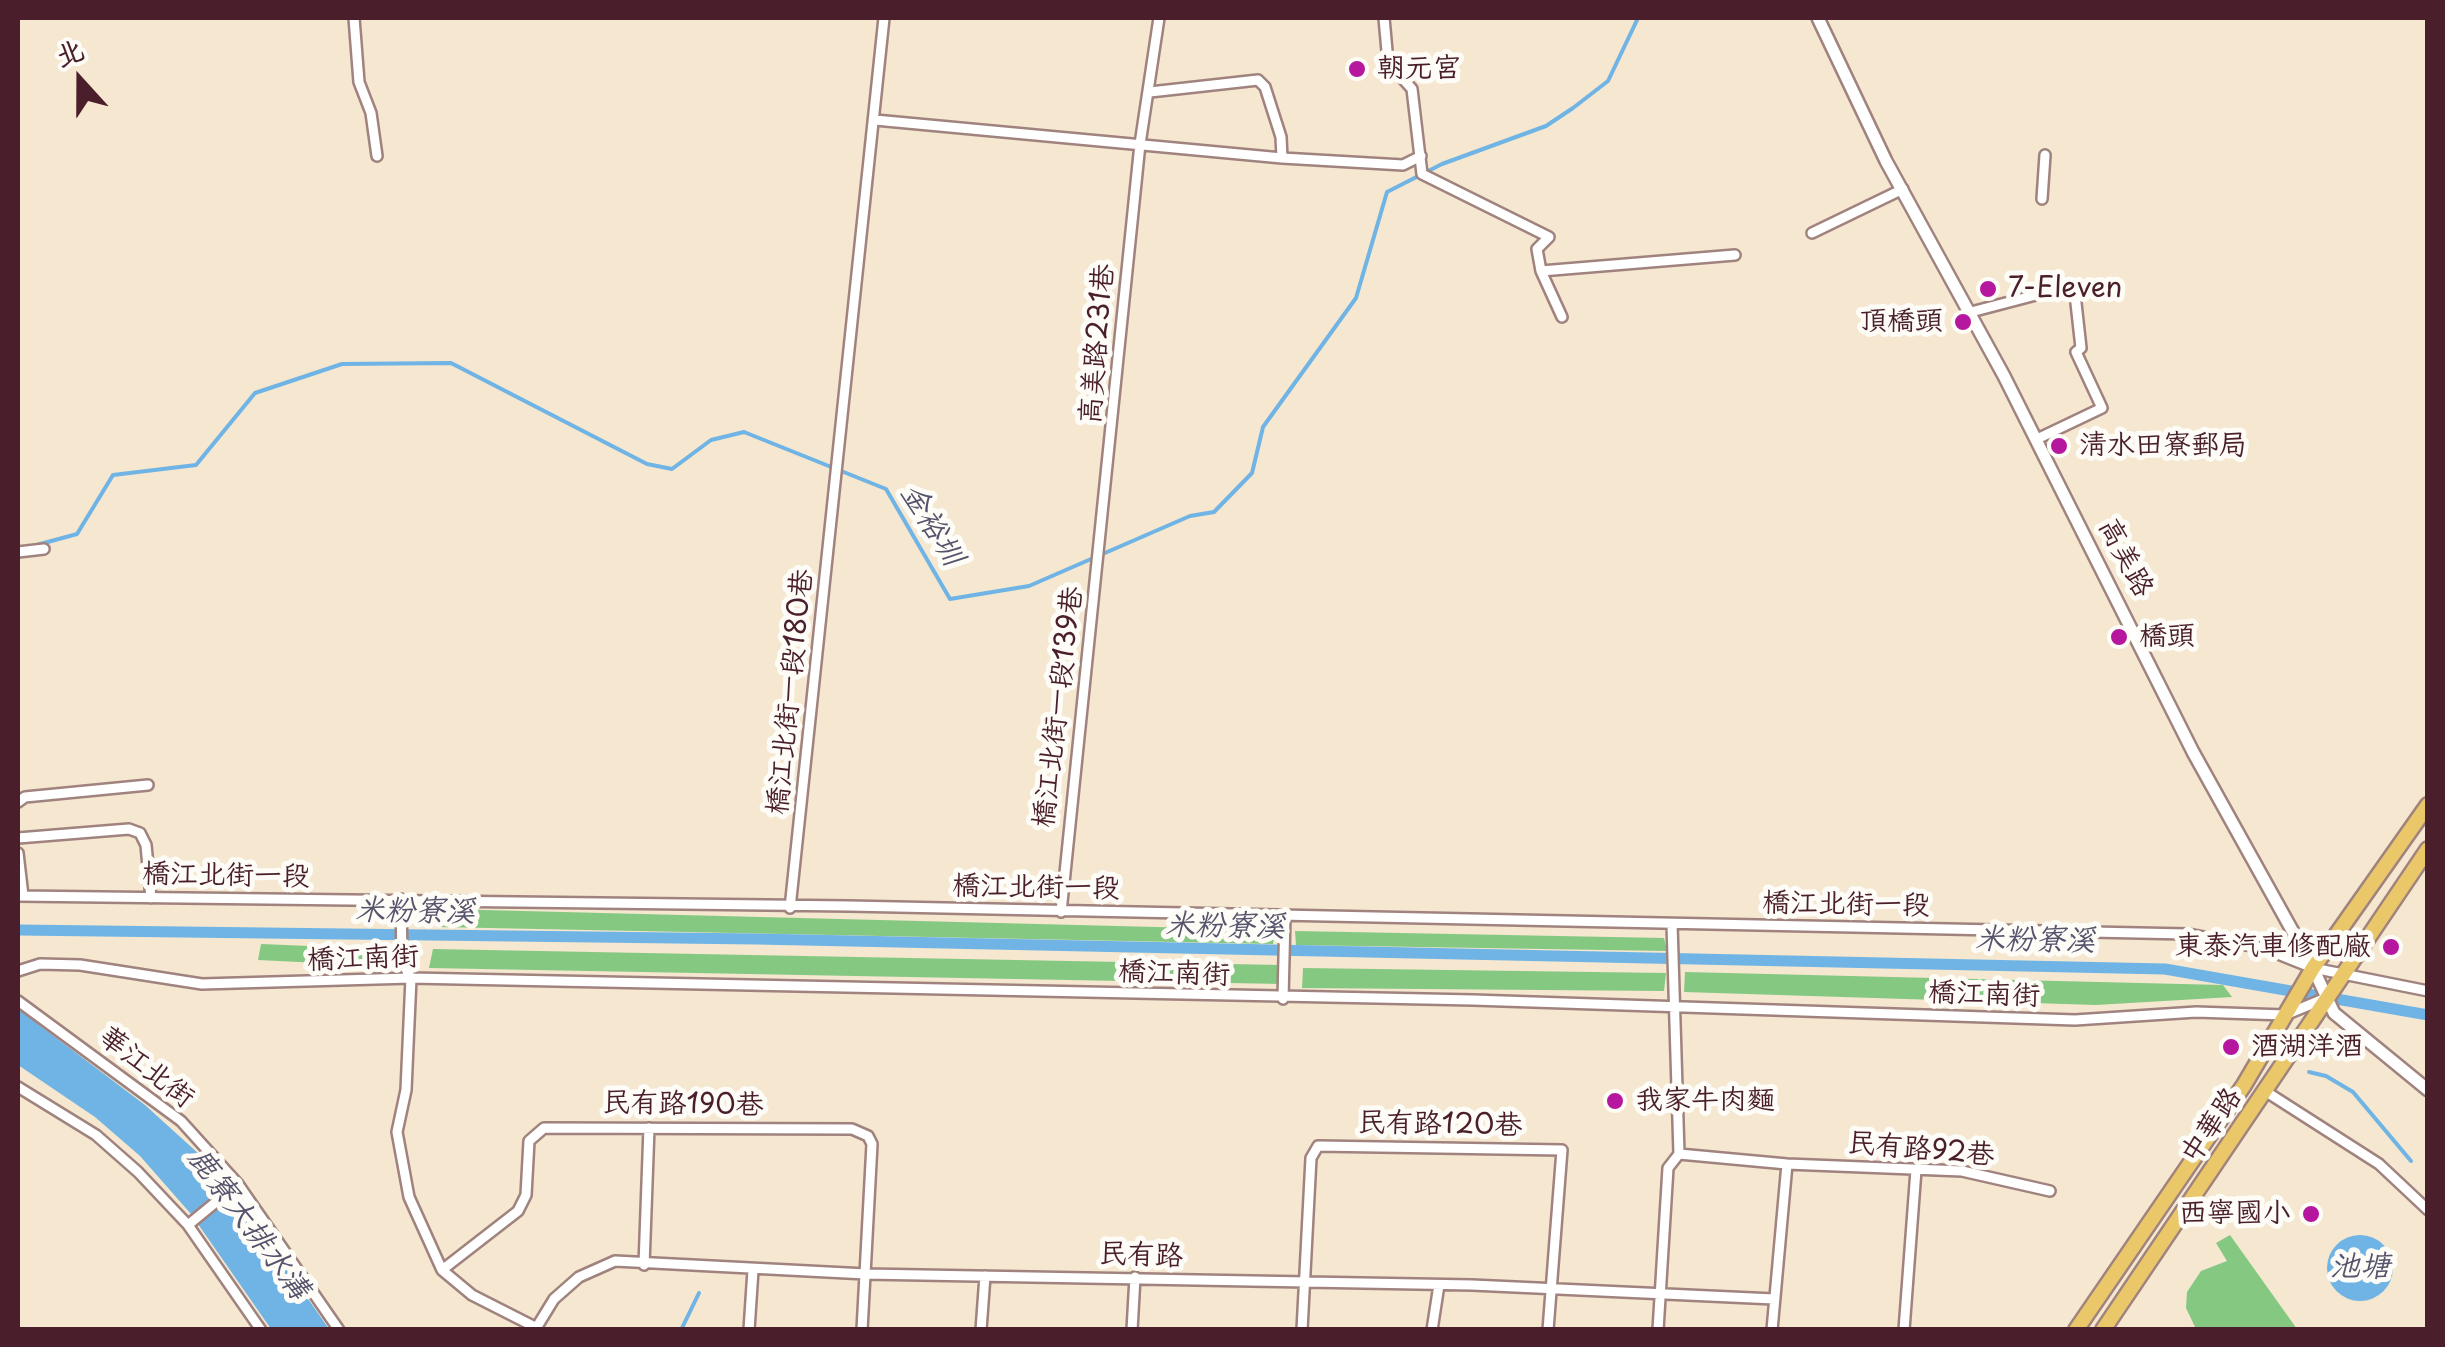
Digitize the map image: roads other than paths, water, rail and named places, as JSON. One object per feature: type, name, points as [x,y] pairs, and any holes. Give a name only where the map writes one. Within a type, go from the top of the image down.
[{"type":"main road","points":[[2314,970],[2428,805]]},
{"type":"main road","points":[[2348,972],[2428,849]]},
{"type":"main road","name":"中華路","points":[[2076,1330],[2244,1085],[2314,970]]},
{"type":"main road","name":"中華路","points":[[2103,1330],[2326,998],[2348,972]]},
{"type":"street","points":[[354,18],[359,82],[371,113],[377,156]]},
{"type":"street","name":"橋江北街一段180巷","points":[[790,908],[884,18]]},
{"type":"street","name":"高美路231巷","points":[[1099,568],[1140,144],[1158,18]]},
{"type":"street","points":[[1384,18],[1388,62],[1412,90],[1422,174],[1549,237],[1537,249],[1540,271],[1562,317]]},
{"type":"street","name":"高美路","points":[[1818,18],[1902,189],[2037,439],[2192,752],[2334,1013],[2428,1090]]},
{"type":"street","points":[[1150,92],[1258,80],[1265,87],[1281,137],[1282,158]]},
{"type":"street","points":[[874,120],[1403,166],[1421,156]]},
{"type":"street","points":[[2042,199],[2045,155]]},
{"type":"street","points":[[1812,233],[1902,189]]},
{"type":"street","points":[[1540,271],[1735,255]]},
{"type":"street","points":[[1971,312],[2074,286],[2080,348],[2076,352],[2102,408],[2037,439]]},
{"type":"street","points":[[18,552],[44,549]]},
{"type":"street","name":"橋江北街一段139巷","points":[[1061,912],[1099,568]]},
{"type":"street","points":[[18,802],[24,797],[148,785]]},
{"type":"street","points":[[18,838],[129,829],[140,834],[146,845],[150,898]]},
{"type":"street","points":[[18,853],[20,896]]},
{"type":"street","name":"橋江北街一段","points":[[20,896],[2187,934],[2263,948],[2314,970],[2348,972],[2428,992]]},
{"type":"street","points":[[401,900],[402,962],[411,978],[406,1090],[397,1132],[409,1197],[442,1270],[472,1296],[535,1328]]},
{"type":"street","points":[[1283,999],[1285,916]]},
{"type":"street","points":[[1658,1330],[1668,1168],[1679,1154],[1676,940],[1672,924]]},
{"type":"street","name":"橋江南街","points":[[18,970],[80,965],[202,984],[411,978],[1675,1006],[2075,1020],[2196,1012],[2285,1015],[2326,998]]},
{"type":"street","name":"華江北街","points":[[18,1001],[181,1121],[235,1186],[340,1330]]},
{"type":"street","points":[[18,1087],[96,1135],[190,1224],[261,1330]]},
{"type":"street","points":[[2266,1091],[2379,1164],[2428,1210]]},
{"type":"street","name":"民有路190巷","points":[[442,1270],[518,1211],[526,1196],[530,1141],[534,1134],[558,1125],[852,1129],[868,1136],[872,1144],[866,1274]]},
{"type":"street","points":[[644,1265],[649,1128]]},
{"type":"street","name":"民有路120巷","points":[[1305,1285],[1311,1158],[1318,1146],[1562,1150],[1552,1290]]},
{"type":"street","name":"民有路92巷","points":[[1679,1154],[1787,1164],[1962,1171],[2050,1191]]},
{"type":"street","points":[[1772,1330],[1787,1164]]},
{"type":"street","points":[[1904,1330],[1916,1170]]},
{"type":"street","points":[[190,1224],[235,1186]]},
{"type":"street","name":"民有路","points":[[535,1328],[554,1299],[579,1278],[615,1262],[866,1274],[1439,1285],[1774,1298]]},
{"type":"street","points":[[749,1330],[752,1270]]},
{"type":"street","points":[[862,1330],[866,1274]]},
{"type":"street","points":[[981,1330],[984,1276]]},
{"type":"street","points":[[1132,1330],[1135,1277]]},
{"type":"street","points":[[1302,1330],[1305,1285]]},
{"type":"street","points":[[1432,1330],[1439,1285]]},
{"type":"street","points":[[1548,1330],[1552,1290]]},
{"type":"water","name":"鹿寮大排水溝","points":[[18,1009],[145,1105],[221,1174],[329,1329],[271,1329],[191,1214],[140,1156],[95,1117],[18,1065]]},
{"type":"water","name":"池塘","points":[[2360,1235],[2384,1244],[2393,1268],[2384,1292],[2360,1301],[2336,1292],[2327,1268],[2336,1244]]},
{"type":"waterway","name":"金裕圳","points":[[33,546],[77,534],[113,475],[196,465],[255,393],[342,364],[451,363],[647,464],[672,469],[711,440],[744,432],[886,489],[950,599],[1029,586],[1190,516],[1214,512],[1252,473],[1263,427],[1356,298],[1387,192],[1442,164],[1546,126],[1573,108],[1608,81],[1638,18]]},
{"type":"waterway","name":"米粉寮溪","points":[[18,930],[757,939],[2165,969],[2428,1015]]},
{"type":"waterway","points":[[2309,1072],[2326,1076],[2353,1092],[2411,1161]]},
{"type":"waterway","points":[[681,1330],[699,1293]]},
{"type":"place","name":"朝元宮","points":[[1357,69]]},
{"type":"place","name":"7-Eleven","points":[[1988,289]]},
{"type":"place","name":"頂橋頭","points":[[1963,322]]},
{"type":"place","name":"清水田寮郵局","points":[[2059,446]]},
{"type":"place","name":"橋頭","points":[[2119,637]]},
{"type":"place","name":"東泰汽車修配廠","points":[[2391,947]]},
{"type":"place","name":"酒湖洋酒","points":[[2231,1047]]},
{"type":"place","name":"我家牛肉麵","points":[[1615,1101]]},
{"type":"place","name":"西寧國小","points":[[2311,1214]]}]
